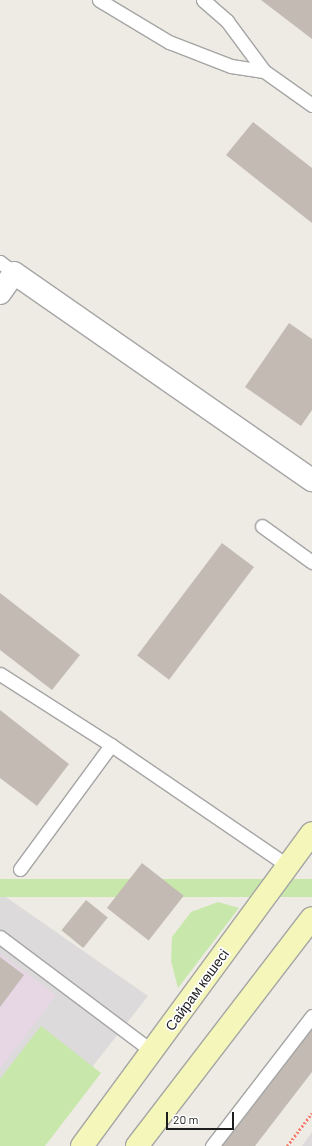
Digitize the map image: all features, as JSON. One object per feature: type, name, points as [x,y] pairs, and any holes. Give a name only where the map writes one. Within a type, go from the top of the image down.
[{"type":"main road","name":"Сайрам көшесі","points":[[82,1146],[153,1052],[286,865],[312,833]]},
{"type":"main road","points":[[137,1146],[312,918]]},
{"type":"street","points":[[0,293],[7,267],[312,480]]},
{"type":"lane","points":[[99,0],[169,42],[231,66],[264,71]]},
{"type":"lane","points":[[203,0],[227,21],[264,71],[312,105]]},
{"type":"lane","points":[[262,526],[312,562]]},
{"type":"lane","points":[[0,674],[112,745],[286,865]]},
{"type":"lane","points":[[20,869],[112,745]]},
{"type":"lane","points":[[0,937],[153,1052]]},
{"type":"lane","points":[[212,1146],[312,1016]]},
{"type":"path","points":[[287,1146],[312,1113]]},
{"type":"shaded area","points":[[0,893],[148,996],[30,1146],[0,1146]]},
{"type":"shaded area","points":[[0,954],[56,995],[0,1069]]},
{"type":"shaded area","points":[[312,1132],[312,1146],[302,1146]]},
{"type":"green space","points":[[0,879],[312,879],[312,897],[0,897]]},
{"type":"green space","points":[[218,902],[239,908],[178,988],[171,961],[172,937],[191,912]]},
{"type":"green space","points":[[41,1026],[101,1073],[45,1146],[0,1146],[0,1079]]},
{"type":"building","points":[[261,0],[312,0],[312,39]]},
{"type":"building","points":[[253,122],[312,168],[312,223],[226,155]]},
{"type":"building","points":[[289,323],[312,339],[312,410],[301,426],[245,387]]},
{"type":"building","points":[[222,543],[254,567],[169,680],[137,656]]},
{"type":"building","points":[[0,593],[80,655],[52,690],[0,650]]},
{"type":"building","points":[[0,710],[69,764],[37,806],[0,778]]},
{"type":"building","points":[[142,863],[184,896],[149,941],[107,908]]},
{"type":"building","points":[[86,900],[108,918],[83,948],[61,930]]},
{"type":"building","points":[[0,957],[24,975],[0,1007]]},
{"type":"building","points":[[312,1029],[312,1072],[255,1146],[222,1146]]}]
